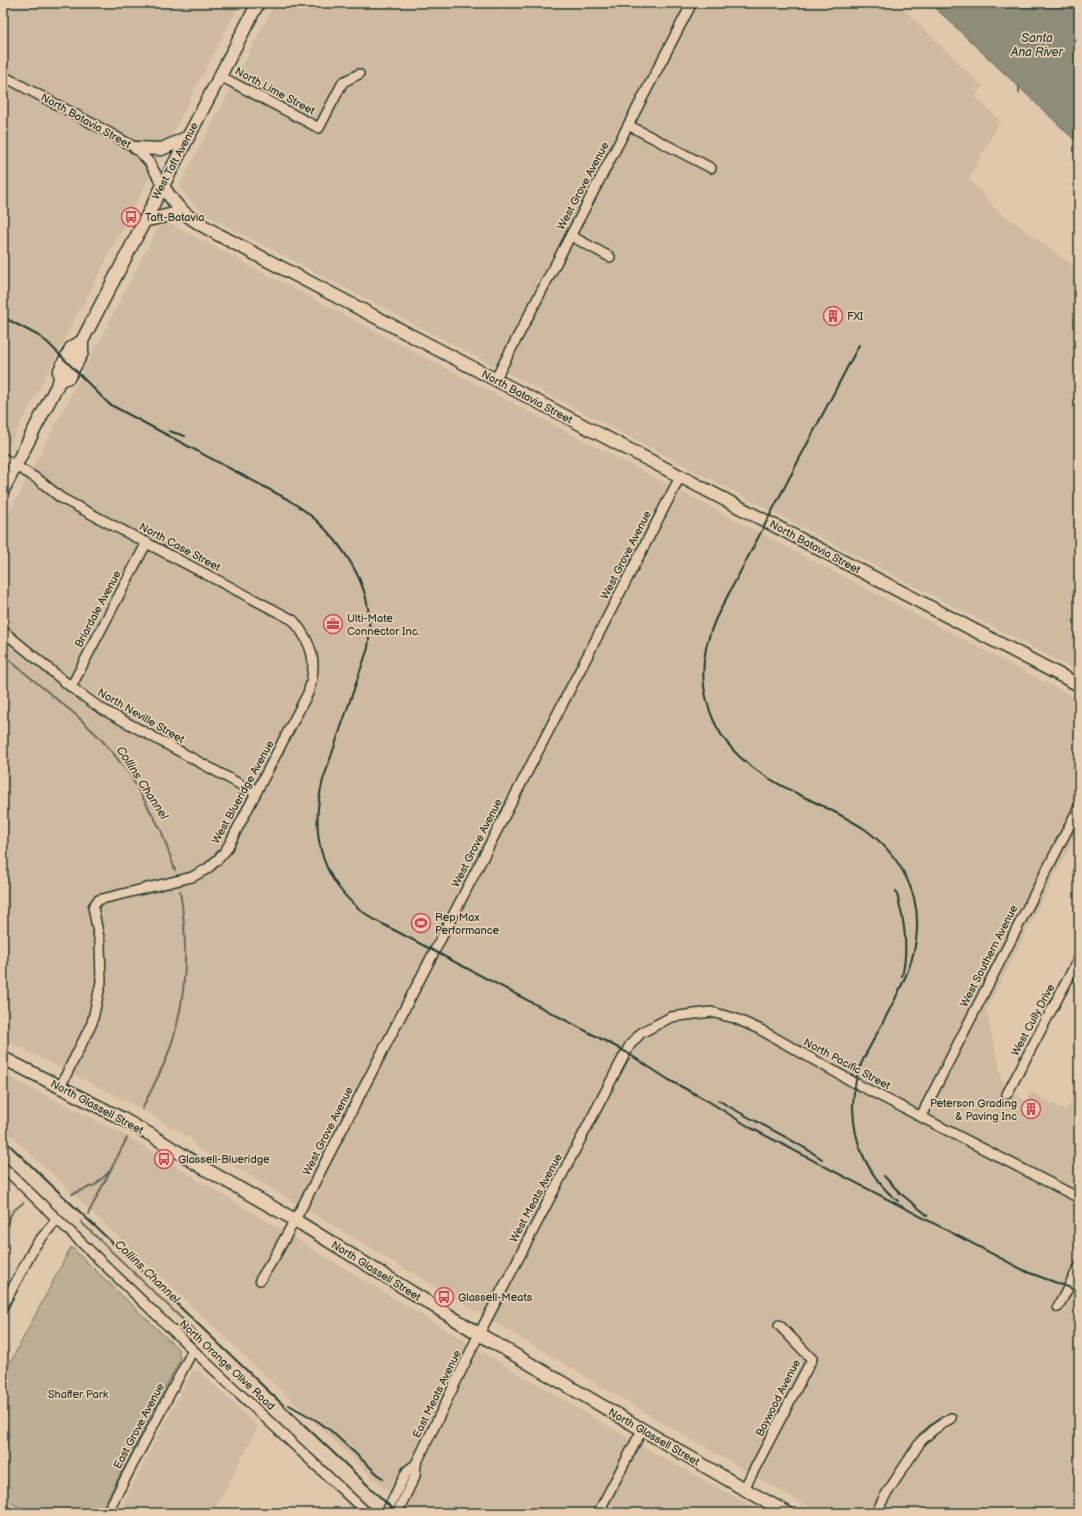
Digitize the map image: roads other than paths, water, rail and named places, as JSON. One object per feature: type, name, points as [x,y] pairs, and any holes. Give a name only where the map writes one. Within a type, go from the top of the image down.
[{"type":"main road","name":"West Taft Avenue","points":[[3,490],[60,380],[69,377],[82,354],[82,341],[258,3]]},
{"type":"main road","points":[[136,148],[162,149],[188,137]]},
{"type":"main road","name":"North Batavia Street","points":[[163,186],[182,212],[219,235],[1079,685]]},
{"type":"main road","points":[[144,221],[182,212]]},
{"type":"main road","name":"North Glassell Street","points":[[3,1058],[145,1131],[200,1166],[295,1220],[479,1334],[642,1430],[788,1513]]},
{"type":"street","name":"West Grove Avenue","points":[[495,380],[692,3]]},
{"type":"street","name":"North Lime Street","points":[[220,76],[319,128],[343,82],[359,74]]},
{"type":"street","name":"North Batavia Street","points":[[3,76],[136,148],[149,162],[163,186]]},
{"type":"street","points":[[628,125],[711,168]]},
{"type":"street","points":[[570,236],[610,257]]},
{"type":"street","name":"North Case Street","points":[[3,458],[39,480],[61,498],[293,620],[304,633],[310,647],[313,664],[313,679]]},
{"type":"street","name":"West Grove Avenue","points":[[295,1220],[680,477]]},
{"type":"street","name":"Briardale Avenue","points":[[71,687],[147,542]]},
{"type":"street","name":"North Neville Street","points":[[3,631],[71,687],[100,708],[256,793]]},
{"type":"street","name":"West Blueridge Avenue","points":[[60,1087],[92,1023],[101,982],[100,943],[93,907],[95,903],[98,900],[192,877],[207,869],[226,850],[294,724],[313,679]]},
{"type":"street","name":"West Southern Avenue","points":[[921,1116],[1079,807]]},
{"type":"street","name":"West Cully Drive","points":[[1007,1094],[1079,958]]},
{"type":"street","name":"North Pacific Street","points":[[615,1073],[630,1045],[641,1033],[671,1017],[711,1012],[734,1018],[759,1029],[856,1083],[1079,1198]]},
{"type":"street","name":"West Meats Avenue","points":[[479,1334],[615,1073]]},
{"type":"street","name":"North Orange Olive Road","points":[[3,1167],[193,1350],[367,1513]]},
{"type":"street","points":[[3,1306],[34,1246],[57,1219]]},
{"type":"street","points":[[260,1280],[295,1220]]},
{"type":"street","points":[[1058,1307],[1079,1267]]},
{"type":"street","name":"Baywood Avenue","points":[[744,1489],[812,1359],[779,1325]]},
{"type":"street","name":"East Meats Avenue","points":[[397,1513],[415,1476],[416,1464],[479,1334]]},
{"type":"street","name":"East Grove Avenue","points":[[107,1513],[193,1350]]},
{"type":"street","points":[[876,1513],[885,1496],[921,1441],[933,1430],[951,1418]]},
{"type":"street","points":[[598,1513],[642,1430]]},
{"type":"street","name":"East Meats Avenue","points":[[386,1513],[407,1471],[416,1464]]},
{"type":"street","points":[[3,1510],[9,1513]]},
{"type":"water","name":"Santa Ana River","points":[[930,3],[1067,3],[1079,15],[1079,144]]},
{"type":"waterway","points":[[1019,86],[1019,93]]},
{"type":"waterway","name":"Collins Channel","points":[[3,655],[76,715],[100,738],[116,757],[130,775],[161,830],[175,870]]},
{"type":"waterway","name":"Collins Channel","points":[[142,1109],[166,1059],[179,1018],[185,976],[185,934],[180,891]]},
{"type":"waterway","name":"Collins Channel","points":[[88,1214],[127,1138]]},
{"type":"waterway","points":[[72,1194],[95,1185],[110,1171]]},
{"type":"waterway","points":[[3,1229],[13,1211],[23,1203]]},
{"type":"waterway","name":"Collins Channel","points":[[82,1221],[81,1222],[200,1336]]},
{"type":"railway","points":[[3,317],[39,336],[47,342],[109,404],[287,499],[301,508],[319,522],[330,534],[352,565],[359,578],[367,604],[369,618],[368,648],[323,780],[317,822],[319,841],[324,860],[332,877],[343,893],[357,907],[375,920],[626,1052],[669,1080],[708,1101],[751,1128],[1027,1272],[1079,1291]]},
{"type":"railway","points":[[859,345],[716,618],[708,638],[704,659],[703,680],[707,701],[717,727],[732,749],[750,766],[772,780],[843,816],[866,830],[890,852],[902,868],[911,887],[917,917],[917,935],[913,953],[901,987],[862,1063],[857,1077],[853,1099],[854,1121],[858,1143],[862,1153],[868,1166],[877,1179],[898,1201]]},
{"type":"railway","points":[[169,431],[185,436]]},
{"type":"railway","points":[[896,891],[905,933],[905,954],[902,976]]},
{"type":"railway","points":[[718,1100],[797,1143],[822,1159]]},
{"type":"railway","points":[[3,1139],[397,1513]]},
{"type":"railway","points":[[884,1176],[900,1193],[927,1215]]},
{"type":"railway","points":[[289,1405],[319,1422],[331,1431],[383,1479]]},
{"type":"place","name":"Taft-Batavia","points":[[131,217]]},
{"type":"place","name":"FXI","points":[[833,316]]},
{"type":"place","name":"Ulti-Mate Connector Inc.","points":[[333,624]]},
{"type":"place","name":"Rep Max Performance","points":[[421,923]]},
{"type":"place","name":"Peterson Grading & Paving Inc","points":[[1031,1109]]},
{"type":"place","name":"Glassell-Blueridge","points":[[164,1159]]},
{"type":"place","name":"Glassell-Meats","points":[[444,1297]]},
{"type":"park label","name":"Shaffer Park","points":[[78,1394]]}]
